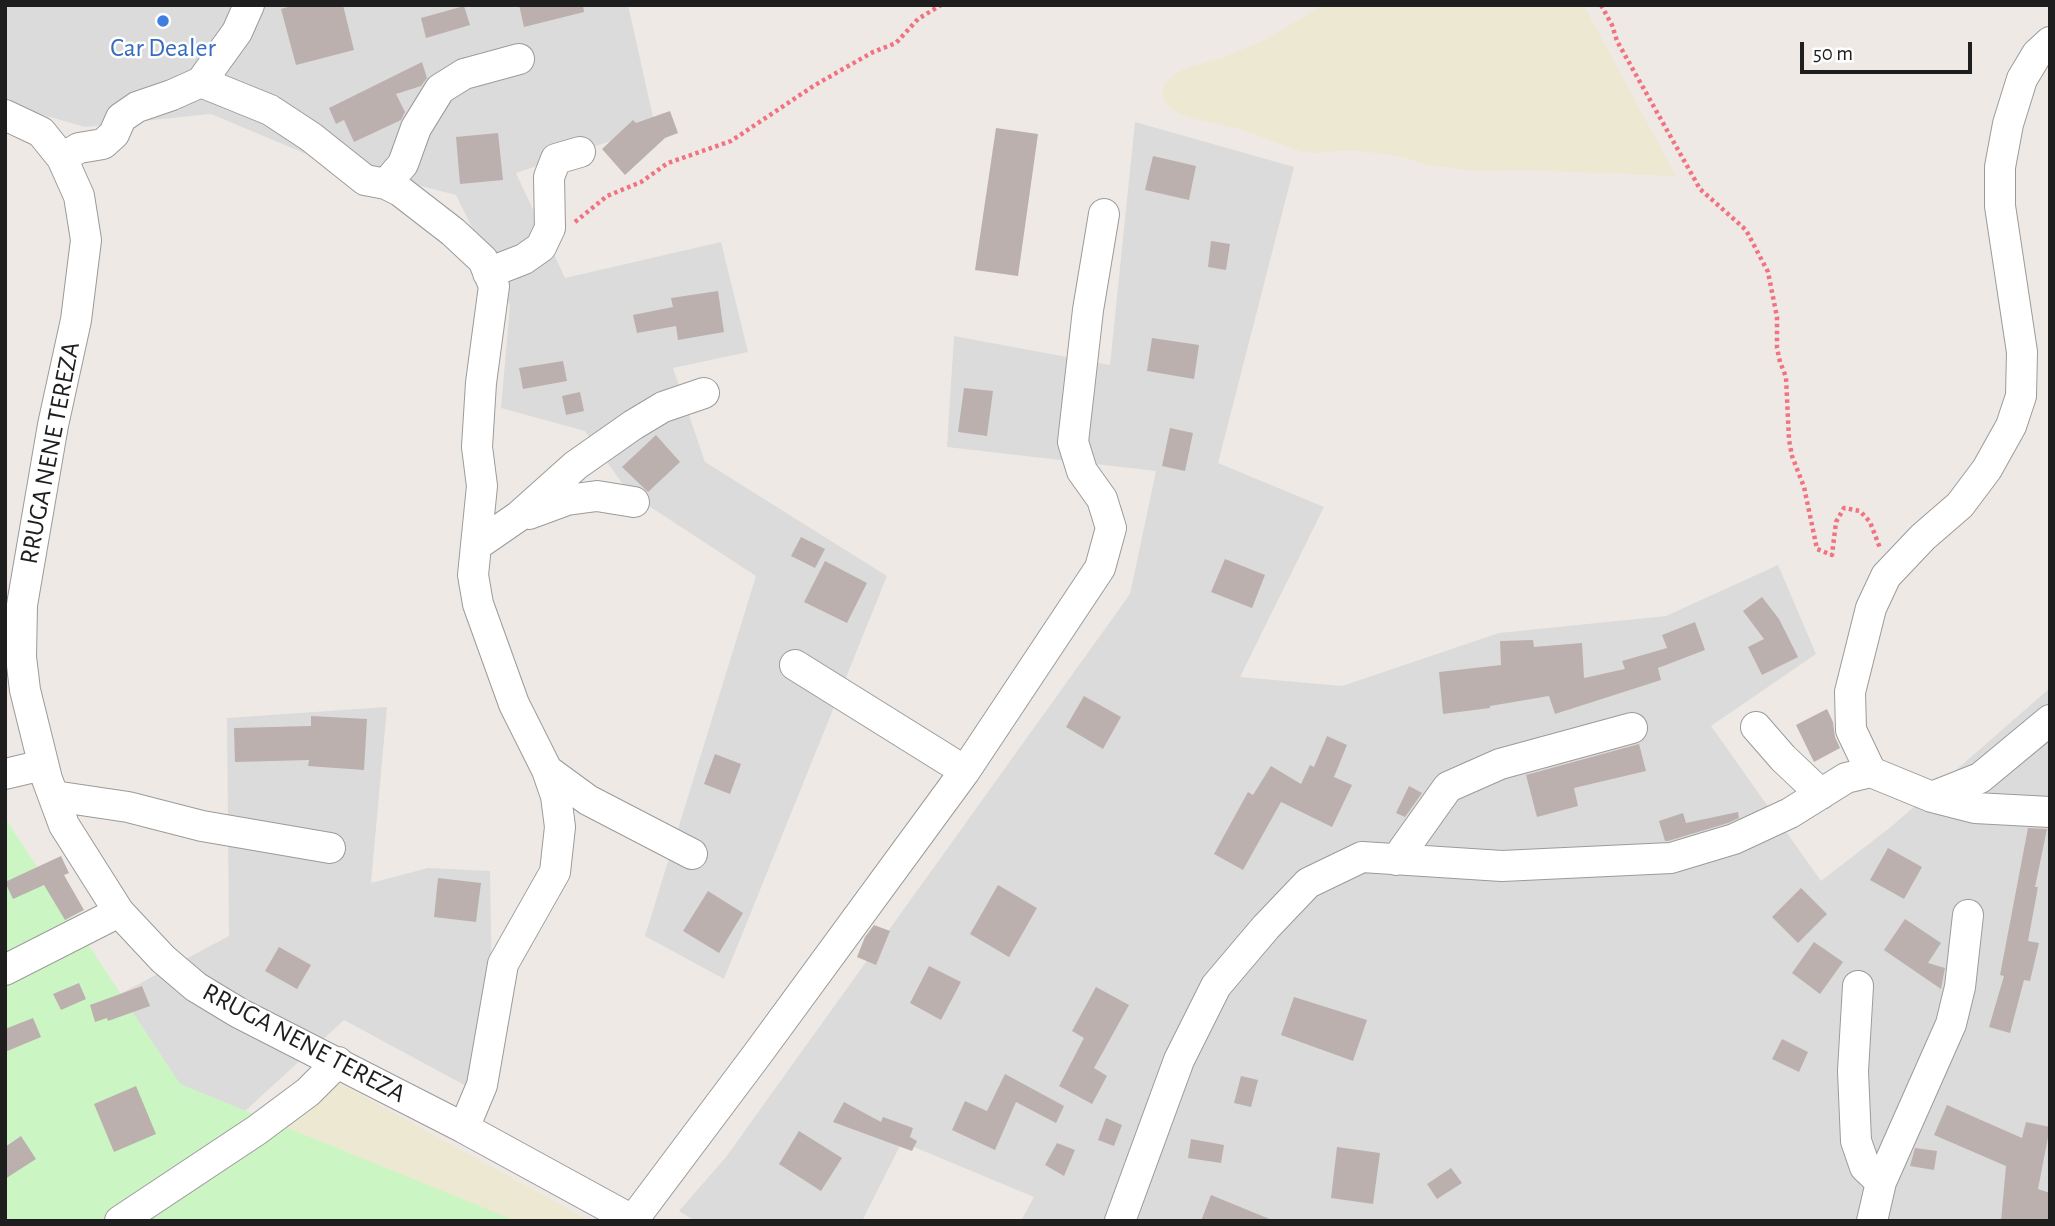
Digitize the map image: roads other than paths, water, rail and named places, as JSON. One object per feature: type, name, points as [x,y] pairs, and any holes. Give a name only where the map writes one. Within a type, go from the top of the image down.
[{"type":"street","points":[[62,158],[79,148],[103,144],[114,134],[121,118],[136,107],[201,82],[237,32],[249,5]]},
{"type":"street","points":[[1871,772],[1851,730],[1850,692],[1871,608],[1886,576],[1923,537],[1960,505],[1987,469],[2011,426],[2021,396],[2022,352],[2000,206],[2000,167],[2008,124],[2022,79],[2037,54],[2050,42]]},
{"type":"street","points":[[386,184],[404,164],[416,128],[440,89],[464,74],[519,59]]},
{"type":"street","points":[[201,82],[270,110],[312,137],[365,180],[386,184],[400,191],[453,232],[483,260],[494,286],[481,383],[477,447],[482,486],[473,575],[478,604],[514,704],[547,769],[556,796],[560,827],[555,872],[503,964],[482,1085],[464,1128]]},
{"type":"street","name":"RRUGA NENE TEREZA","points":[[5,115],[41,132],[62,158],[79,196],[86,240],[76,320],[53,425],[22,605],[20,657],[43,765],[64,825],[119,912],[163,959],[197,987],[239,1013],[464,1128],[634,1220]]},
{"type":"street","points":[[488,273],[524,259],[541,247],[550,228],[549,177],[556,159],[580,152]]},
{"type":"street","points":[[634,1220],[965,771],[1100,568],[1111,528],[1102,499],[1082,471],[1073,442],[1088,310],[1104,214]]},
{"type":"street","points":[[477,545],[519,516],[576,465],[633,425],[663,407],[704,394]]},
{"type":"street","points":[[519,516],[541,511],[567,500],[597,496],[634,502]]},
{"type":"street","points":[[795,666],[965,771]]},
{"type":"street","points":[[1932,797],[1980,778],[2050,720]]},
{"type":"street","points":[[1396,860],[1448,787],[1500,764],[1632,727]]},
{"type":"street","points":[[1756,727],[1783,758],[1821,793]]},
{"type":"street","points":[[5,774],[43,765]]},
{"type":"street","points":[[547,769],[588,800],[692,854]]},
{"type":"street","points":[[1120,1221],[1179,1060],[1216,986],[1308,883],[1362,857],[1502,866],[1671,858],[1734,839],[1790,813],[1846,778],[1871,772],[1932,797],[1975,808],[2050,813]]},
{"type":"street","points":[[54,796],[128,807],[202,826],[330,848]]},
{"type":"street","points":[[5,970],[119,912]]},
{"type":"street","points":[[1872,1221],[1881,1182],[1951,1024],[1960,987],[1968,915]]},
{"type":"street","points":[[1858,986],[1853,1070],[1856,1142],[1865,1167],[1881,1182]]},
{"type":"street","points":[[120,1221],[257,1130],[308,1092],[338,1062]]},
{"type":"street","points":[[148,1221],[297,1117],[307,1106],[308,1092]]},
{"type":"place","name":"Car Dealer","points":[[163,21]]}]
